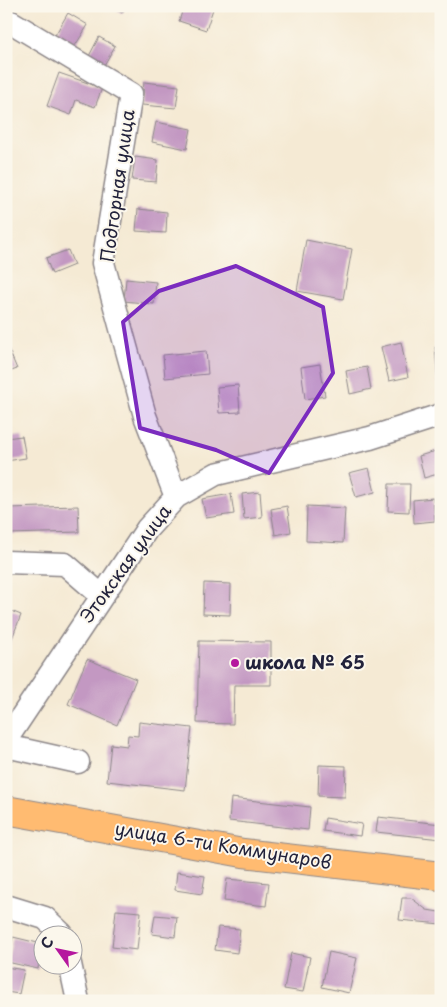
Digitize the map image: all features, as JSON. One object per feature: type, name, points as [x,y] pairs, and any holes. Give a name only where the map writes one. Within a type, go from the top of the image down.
[{"type":"main road","name":"улица 6-ти Коммунаров","points":[[6,810],[243,853],[441,876]]},
{"type":"street","name":"Подгорная улица","points":[[11,22],[130,94],[103,263],[145,416],[176,497]]},
{"type":"street","name":"Этокская улица","points":[[6,740],[147,529],[176,497],[216,474],[370,438],[441,415]]},
{"type":"street","points":[[6,562],[65,564],[102,596]]},
{"type":"street","points":[[6,746],[78,762]]},
{"type":"street","points":[[6,906],[45,918],[51,924]]},
{"type":"street","points":[[72,974],[78,1001]]},
{"type":"highlighted area","points":[[236,266],[323,307],[333,373],[269,473],[216,450],[140,428],[123,322],[159,291]]},
{"type":"building","points":[[110,6],[126,6],[122,13]]},
{"type":"building","points":[[184,6],[214,6],[206,30],[179,21]]},
{"type":"building","points":[[68,13],[88,25],[73,49],[54,37]]},
{"type":"building","points":[[99,37],[115,46],[103,67],[88,58]]},
{"type":"building","points":[[59,73],[102,88],[95,107],[76,100],[71,115],[47,106]]},
{"type":"building","points":[[144,82],[179,86],[176,108],[142,105]]},
{"type":"building","points":[[156,122],[191,129],[187,149],[152,142]]},
{"type":"building","points":[[135,157],[158,160],[156,182],[132,180]]},
{"type":"building","points":[[138,209],[167,212],[166,233],[136,231]]},
{"type":"building","points":[[306,240],[352,249],[343,299],[297,291]]},
{"type":"building","points":[[68,250],[74,265],[52,274],[46,258]]},
{"type":"building","points":[[126,279],[156,282],[154,304],[124,301]]},
{"type":"building","points":[[401,342],[408,377],[389,381],[381,347]]},
{"type":"building","points":[[435,347],[441,347],[441,382],[438,383]]},
{"type":"building","points":[[8,348],[17,369],[6,373],[6,349]]},
{"type":"building","points":[[206,351],[208,374],[165,378],[163,355]]},
{"type":"building","points":[[320,364],[325,396],[305,399],[301,367]]},
{"type":"building","points":[[367,367],[371,389],[350,394],[346,371]]},
{"type":"building","points":[[238,385],[240,412],[219,413],[217,387]]},
{"type":"building","points":[[22,436],[26,458],[6,461],[6,438]]},
{"type":"building","points":[[439,450],[441,473],[424,478],[419,456]]},
{"type":"building","points":[[369,468],[375,492],[356,497],[349,473]]},
{"type":"building","points":[[389,484],[410,484],[409,512],[388,511]]},
{"type":"building","points":[[260,492],[262,517],[244,519],[242,494]]},
{"type":"building","points":[[231,494],[234,514],[206,518],[202,499]]},
{"type":"building","points":[[433,498],[435,521],[414,523],[413,500]]},
{"type":"building","points":[[78,506],[79,532],[9,534],[8,508]]},
{"type":"building","points":[[287,506],[291,532],[275,535],[271,509]]},
{"type":"building","points":[[307,506],[345,508],[343,543],[306,541]]},
{"type":"building","points":[[204,583],[231,584],[230,615],[203,614]]},
{"type":"building","points":[[6,609],[21,615],[6,654]]},
{"type":"building","name":"школа № 65","points":[[199,641],[271,642],[271,685],[234,685],[233,724],[197,723]]},
{"type":"building","points":[[87,659],[136,679],[117,725],[68,704]]},
{"type":"building","points":[[139,722],[192,728],[185,790],[107,781],[111,744],[127,746],[128,735],[138,736]]},
{"type":"building","points":[[319,765],[346,766],[345,797],[318,796]]},
{"type":"building","points":[[231,798],[310,807],[308,830],[229,821]]},
{"type":"building","points":[[378,817],[441,824],[441,839],[376,832]]},
{"type":"building","points":[[325,818],[362,824],[360,836],[323,831]]},
{"type":"building","points":[[177,872],[205,876],[202,894],[175,890]]},
{"type":"building","points":[[227,879],[269,883],[266,906],[224,901]]},
{"type":"building","points":[[402,898],[411,898],[427,910],[441,911],[441,924],[399,920]]},
{"type":"building","points":[[116,910],[141,912],[137,950],[112,947]]},
{"type":"building","points":[[155,915],[177,917],[175,937],[152,934]]},
{"type":"building","points":[[218,927],[240,929],[237,953],[215,950]]},
{"type":"building","points":[[13,937],[32,942],[32,968],[7,962]]},
{"type":"building","points":[[329,952],[357,958],[349,993],[322,987]]},
{"type":"building","points":[[291,953],[310,957],[303,992],[284,989]]},
{"type":"building","points":[[6,967],[24,970],[19,994],[6,992]]},
{"type":"place","name":"школа № 65","points":[[235,663]]}]
